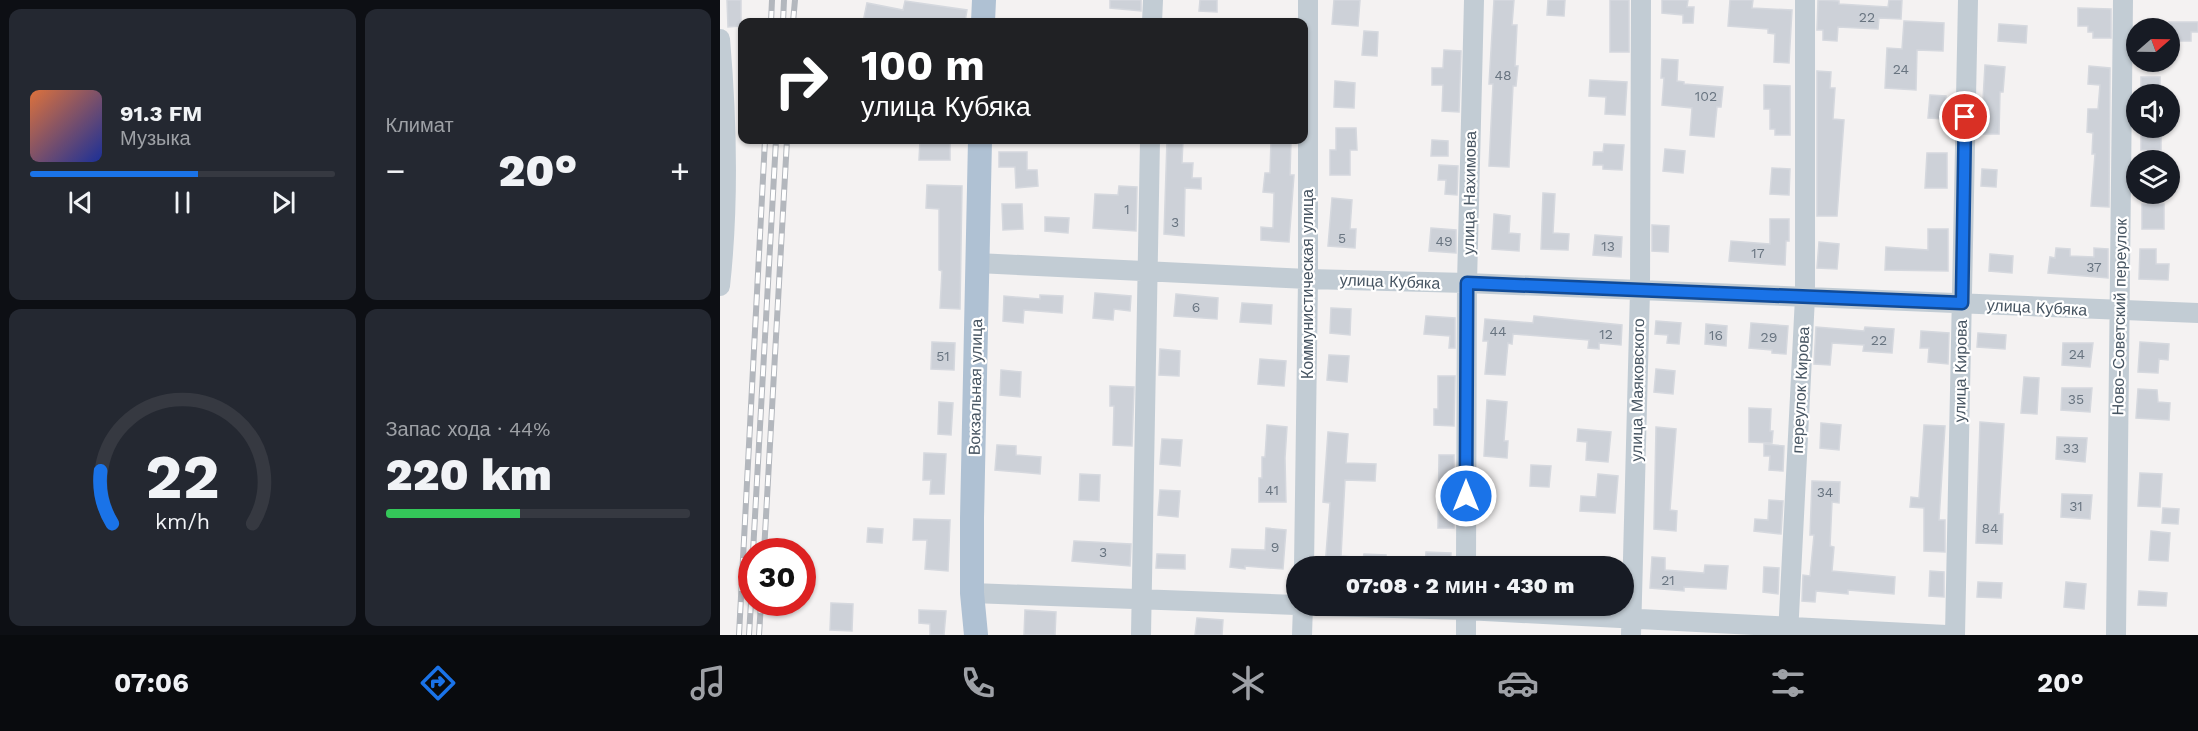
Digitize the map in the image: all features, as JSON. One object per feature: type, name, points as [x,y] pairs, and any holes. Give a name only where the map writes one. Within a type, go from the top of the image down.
[{"type":"main road","points":[[983,18],[984,0]]},
{"type":"main road","name":"Вокзальная улица","points":[[976,635],[972,593],[972,518],[980,144]]},
{"type":"street","points":[[1152,18],[1153,0]]},
{"type":"street","name":"Коммунистическая улица","points":[[1304,556],[1308,279],[1308,0]]},
{"type":"street","name":"улица Нахимова","points":[[1466,556],[1467,283],[1474,0]]},
{"type":"street","name":"улица Маяковского","points":[[1631,627],[1640,291],[1641,0]]},
{"type":"street","name":"переулок Кирова","points":[[1788,630],[1805,297],[1805,0]]},
{"type":"street","name":"улица Кирова","points":[[1955,635],[1968,0]]},
{"type":"street","name":"Ново-Советский переулок","points":[[2116,635],[2123,0]]},
{"type":"street","points":[[720,39],[725,115],[724,252],[720,286]]},
{"type":"street","points":[[1142,635],[1150,144]]},
{"type":"street","name":"улица Кубяка","points":[[977,263],[1308,279],[1467,283],[2198,313]]},
{"type":"street","points":[[972,593],[1286,605]]},
{"type":"street","points":[[1302,635],[1303,616]]},
{"type":"street","points":[[1466,616],[1466,635]]},
{"type":"street","points":[[1535,616],[1631,627],[1946,635]]},
{"type":"building","points":[[727,0],[741,0],[741,18],[738,18],[738,26],[728,27]]},
{"type":"building","points":[[1110,0],[1141,0],[1141,11],[1110,8]]},
{"type":"building","points":[[1200,0],[1217,0],[1217,12],[1199,11]]},
{"type":"building","points":[[1334,0],[1360,0],[1358,26],[1332,24]]},
{"type":"building","points":[[1494,0],[1514,0],[1512,25],[1517,25],[1515,66],[1518,66],[1516,86],[1513,86],[1509,167],[1489,166],[1493,84],[1489,84]]},
{"type":"building","points":[[1548,0],[1565,0],[1564,16],[1547,15]]},
{"type":"building","points":[[1610,0],[1629,0],[1629,52],[1610,52]]},
{"type":"building","points":[[1662,0],[1688,0],[1687,7],[1694,7],[1693,23],[1683,23],[1683,15],[1662,13]]},
{"type":"building","points":[[1730,0],[1753,0],[1752,8],[1792,10],[1789,63],[1774,62],[1775,34],[1768,33],[1768,29],[1728,26]]},
{"type":"building","points":[[1818,0],[1839,1],[1839,4],[1888,7],[1889,0],[1902,0],[1901,19],[1879,18],[1878,29],[1838,27],[1837,41],[1823,40],[1823,30],[1817,30]]},
{"type":"building","points":[[905,1],[967,10],[966,18],[864,18],[867,3],[903,10]]},
{"type":"building","points":[[2078,8],[2111,9],[2111,38],[2093,38],[2093,32],[2088,32],[2088,26],[2078,26]]},
{"type":"building","points":[[1904,21],[1944,23],[1943,51],[1917,50],[1916,90],[1885,88],[1887,48],[1902,49]]},
{"type":"building","points":[[2180,22],[2198,22],[2198,32],[2191,32],[2191,41],[2180,41]]},
{"type":"building","points":[[1999,24],[2027,26],[2026,43],[1998,41]]},
{"type":"building","points":[[1364,31],[1378,32],[1377,56],[1362,55]]},
{"type":"building","points":[[1444,50],[1461,51],[1459,112],[1442,111],[1443,85],[1432,85],[1432,68],[1443,68]]},
{"type":"building","points":[[1662,59],[1678,60],[1677,81],[1684,82],[1684,84],[1723,87],[1721,107],[1717,107],[1714,137],[1690,135],[1692,108],[1662,105],[1664,78],[1661,78]]},
{"type":"building","points":[[1985,65],[2005,67],[2003,92],[2000,92],[1999,134],[1981,134]]},
{"type":"building","points":[[2089,66],[2110,68],[2109,207],[2091,206],[2095,154],[2092,154],[2093,133],[2087,132],[2088,109],[2098,109],[2100,85],[2088,84]]},
{"type":"building","points":[[1817,71],[1831,72],[1830,88],[1835,88],[1833,119],[1844,120],[1837,216],[1817,216]]},
{"type":"building","points":[[2141,77],[2160,77],[2160,84],[2141,84]]},
{"type":"building","points":[[1590,80],[1627,82],[1625,115],[1605,114],[1606,97],[1589,96]]},
{"type":"building","points":[[1335,81],[1355,83],[1354,108],[1334,107]]},
{"type":"building","points":[[1764,85],[1790,86],[1790,135],[1775,135],[1775,129],[1770,129],[1770,109],[1764,109]]},
{"type":"building","points":[[1930,95],[1946,96],[1944,119],[1928,118]]},
{"type":"building","points":[[1336,128],[1356,128],[1357,150],[1350,150],[1350,175],[1330,175],[1330,150],[1336,150]]},
{"type":"building","points":[[2141,138],[2161,138],[2161,150],[2141,150]]},
{"type":"building","points":[[1432,140],[1448,141],[1448,156],[1431,156]]},
{"type":"building","points":[[920,144],[950,144],[950,160],[919,160]]},
{"type":"building","points":[[1167,144],[1183,144],[1182,163],[1193,163],[1192,178],[1201,178],[1201,189],[1185,188],[1184,236],[1164,234]]},
{"type":"building","points":[[1271,144],[1291,144],[1290,175],[1294,175],[1289,242],[1261,240],[1261,227],[1273,228],[1274,193],[1263,192],[1265,173],[1270,173]]},
{"type":"building","points":[[1604,144],[1624,145],[1622,170],[1603,169],[1603,165],[1593,165],[1594,152],[1603,152]]},
{"type":"building","points":[[1665,149],[1685,151],[1683,173],[1663,171]]},
{"type":"building","points":[[999,152],[1027,152],[1027,170],[1037,170],[1038,186],[1016,188],[1015,167],[999,167]]},
{"type":"building","points":[[1927,153],[1947,153],[1947,188],[1925,188]]},
{"type":"building","points":[[1439,165],[1458,166],[1457,195],[1445,194],[1446,180],[1438,180]]},
{"type":"building","points":[[1772,168],[1790,169],[1789,195],[1770,194]]},
{"type":"building","points":[[1982,169],[1997,170],[1996,187],[1981,186]]},
{"type":"building","points":[[927,185],[962,186],[960,309],[940,308],[942,271],[939,270],[939,209],[926,208]]},
{"type":"building","points":[[1119,186],[1137,187],[1136,231],[1093,228],[1095,194],[1118,195]]},
{"type":"building","points":[[1543,193],[1555,194],[1553,233],[1569,234],[1568,250],[1541,249]]},
{"type":"building","points":[[1332,198],[1352,200],[1350,229],[1356,229],[1355,248],[1328,246]]},
{"type":"building","points":[[1002,204],[1022,204],[1023,229],[1003,230]]},
{"type":"building","points":[[2142,204],[2164,204],[2164,229],[2142,229]]},
{"type":"building","points":[[1494,214],[1510,216],[1509,233],[1520,234],[1519,251],[1492,249]]},
{"type":"building","points":[[1045,217],[1069,218],[1068,233],[1045,231]]},
{"type":"building","points":[[1770,219],[1789,219],[1789,241],[1786,241],[1785,265],[1729,261],[1731,241],[1770,244]]},
{"type":"building","points":[[1652,225],[1669,226],[1668,252],[1652,251]]},
{"type":"building","points":[[1431,228],[1456,230],[1456,253],[1429,251]]},
{"type":"building","points":[[1928,229],[1948,229],[1948,271],[1885,270],[1886,247],[1928,250]]},
{"type":"building","points":[[1595,235],[1622,237],[1621,257],[1593,255]]},
{"type":"building","points":[[1819,242],[1839,244],[1837,269],[1817,268]]},
{"type":"building","points":[[2056,248],[2070,249],[2070,256],[2094,257],[2094,248],[2108,249],[2108,278],[2048,273],[2050,257],[2055,258]]},
{"type":"building","points":[[2140,249],[2156,249],[2156,264],[2169,264],[2168,280],[2139,279]]},
{"type":"building","points":[[1990,254],[2013,256],[2012,273],[1989,271]]},
{"type":"building","points":[[1095,293],[1131,296],[1130,311],[1114,309],[1113,320],[1093,318]]},
{"type":"building","points":[[1176,294],[1218,298],[1217,319],[1174,316]]},
{"type":"building","points":[[1040,295],[1063,296],[1062,313],[1024,310],[1023,323],[1003,321],[1004,296],[1040,299]]},
{"type":"building","points":[[1242,303],[1272,305],[1271,324],[1240,322]]},
{"type":"building","points":[[1331,308],[1351,309],[1350,335],[1330,333]]},
{"type":"building","points":[[1426,316],[1455,318],[1455,348],[1449,348],[1450,336],[1424,334]]},
{"type":"building","points":[[1534,316],[1622,325],[1621,345],[1599,343],[1599,349],[1588,348],[1589,340],[1513,334],[1512,344],[1508,343],[1505,375],[1485,374],[1488,341],[1483,341],[1485,319],[1533,323]]},
{"type":"building","points":[[1656,321],[1681,323],[1679,344],[1667,343],[1668,335],[1655,334]]},
{"type":"building","points":[[1751,323],[1788,326],[1786,354],[1749,348]]},
{"type":"building","points":[[1706,324],[1727,326],[1726,346],[1705,344]]},
{"type":"building","points":[[1816,327],[1864,331],[1865,327],[1894,329],[1892,353],[1863,351],[1864,345],[1832,343],[1830,365],[1814,364]]},
{"type":"building","points":[[1921,331],[1949,333],[1948,364],[1928,362],[1929,348],[1920,348]]},
{"type":"building","points":[[1978,333],[2006,335],[2005,349],[1977,347]]},
{"type":"building","points":[[932,342],[955,343],[954,370],[931,369]]},
{"type":"building","points":[[2140,342],[2169,344],[2168,360],[2159,359],[2158,373],[2138,372]]},
{"type":"building","points":[[2063,343],[2093,343],[2090,367],[2062,365]]},
{"type":"building","points":[[1160,349],[1180,351],[1179,376],[1159,375]]},
{"type":"building","points":[[1329,355],[1349,356],[1347,382],[1327,380]]},
{"type":"building","points":[[1260,359],[1286,361],[1284,386],[1258,384]]},
{"type":"building","points":[[1656,369],[1675,371],[1673,394],[1654,392]]},
{"type":"building","points":[[1001,370],[1021,372],[1020,397],[1000,395]]},
{"type":"building","points":[[1438,376],[1455,376],[1454,426],[1434,425],[1434,409],[1438,409]]},
{"type":"building","points":[[2024,377],[2039,378],[2037,414],[2021,413]]},
{"type":"building","points":[[1110,386],[1134,387],[1132,446],[1113,445],[1114,406],[1110,406]]},
{"type":"building","points":[[2062,388],[2092,388],[2090,412],[2061,410]]},
{"type":"building","points":[[2138,389],[2157,390],[2158,402],[2170,403],[2169,420],[2136,418]]},
{"type":"building","points":[[1487,400],[1507,402],[1504,441],[1508,441],[1507,458],[1484,456]]},
{"type":"building","points":[[939,402],[953,403],[951,435],[938,434]]},
{"type":"building","points":[[1749,408],[1771,409],[1772,443],[1749,442]]},
{"type":"building","points":[[1980,422],[2004,424],[1999,514],[2003,514],[2002,544],[1976,543]]},
{"type":"building","points":[[1821,423],[1841,425],[1839,450],[1820,448]]},
{"type":"building","points":[[1267,425],[1287,427],[1286,502],[1259,502],[1259,478],[1262,478],[1262,457],[1265,457]]},
{"type":"building","points":[[1924,425],[1945,426],[1939,520],[1945,520],[1945,552],[1924,551],[1924,508],[1910,507],[1911,497],[1919,498]]},
{"type":"building","points":[[1656,427],[1676,429],[1670,510],[1677,511],[1676,531],[1654,529]]},
{"type":"building","points":[[1578,429],[1611,432],[1608,462],[1586,460],[1587,442],[1577,441]]},
{"type":"building","points":[[1328,432],[1348,434],[1346,463],[1376,464],[1375,481],[1345,480],[1341,556],[1326,556],[1330,503],[1323,502]]},
{"type":"building","points":[[2057,437],[2087,438],[2085,462],[2056,459]]},
{"type":"building","points":[[1162,439],[1182,440],[1180,466],[1160,464]]},
{"type":"building","points":[[1764,444],[1784,446],[1783,471],[1769,470],[1770,456],[1764,456]]},
{"type":"building","points":[[997,445],[1016,446],[1016,455],[1041,457],[1040,474],[995,470]]},
{"type":"building","points":[[924,453],[946,454],[944,494],[930,494],[931,480],[923,480]]},
{"type":"building","points":[[1439,455],[1454,455],[1454,528],[1438,528]]},
{"type":"building","points":[[1531,465],[1551,466],[1549,487],[1530,486]]},
{"type":"building","points":[[2140,473],[2162,474],[2160,507],[2138,506]]},
{"type":"building","points":[[1080,474],[1100,475],[1099,501],[1079,500]]},
{"type":"building","points":[[1598,474],[1618,476],[1615,513],[1580,511],[1581,496],[1596,497]]},
{"type":"building","points":[[1812,481],[1840,482],[1839,503],[1832,502],[1830,546],[1834,547],[1832,571],[1895,577],[1894,594],[1848,590],[1848,594],[1816,591],[1815,602],[1802,601],[1803,575],[1810,576],[1814,535],[1810,535]]},
{"type":"building","points":[[1160,490],[1180,491],[1178,517],[1158,515]]},
{"type":"building","points":[[2062,494],[2092,495],[2090,519],[2061,517]]},
{"type":"building","points":[[1769,500],[1783,501],[1781,534],[1754,531],[1755,519],[1768,520]]},
{"type":"building","points":[[2163,508],[2179,509],[2178,524],[2162,523]]},
{"type":"building","points":[[914,519],[950,520],[948,571],[925,569],[927,540],[913,540]]},
{"type":"building","points":[[868,528],[883,529],[882,543],[867,542]]},
{"type":"building","points":[[1266,528],[1286,530],[1283,569],[1230,567],[1232,549],[1265,550]]},
{"type":"building","points":[[2151,531],[2170,533],[2168,561],[2149,560]]},
{"type":"building","points":[[1074,541],[1131,544],[1130,566],[1072,561]]},
{"type":"building","points":[[1426,552],[1451,553],[1451,556],[1426,556]]},
{"type":"building","points":[[1157,554],[1185,555],[1185,569],[1156,568]]},
{"type":"building","points":[[1364,554],[1386,556],[1364,556]]},
{"type":"building","points":[[1652,557],[1665,558],[1665,570],[1704,573],[1705,565],[1728,566],[1726,589],[1684,587],[1684,591],[1650,588]]},
{"type":"building","points":[[1764,567],[1779,568],[1778,594],[1763,592]]},
{"type":"building","points":[[1930,571],[1944,572],[1944,597],[1929,596]]},
{"type":"building","points":[[1978,582],[2002,583],[2001,598],[1977,597]]},
{"type":"building","points":[[2066,582],[2086,584],[2084,609],[2064,607]]},
{"type":"building","points":[[2139,591],[2167,593],[2166,606],[2138,605]]},
{"type":"building","points":[[831,603],[853,604],[852,631],[830,630]]},
{"type":"building","points":[[919,610],[946,611],[944,635],[930,635],[930,624],[919,623]]},
{"type":"building","points":[[1025,610],[1056,612],[1055,635],[1024,635]]},
{"type":"building","points":[[1197,618],[1223,620],[1222,635],[1195,635]]},
{"type":"railway","points":[[771,18],[772,0]]},
{"type":"railway","points":[[783,18],[784,0]]},
{"type":"railway","points":[[793,18],[795,0]]},
{"type":"railway","points":[[739,635],[765,144]]},
{"type":"railway","points":[[754,538],[776,144]]},
{"type":"railway","points":[[765,538],[787,144]]},
{"type":"railway","points":[[749,635],[750,616]]},
{"type":"railway","points":[[759,635],[760,616]]},
{"type":"route","points":[[1466,496],[1467,283],[1962,303],[1965,117]]}]
